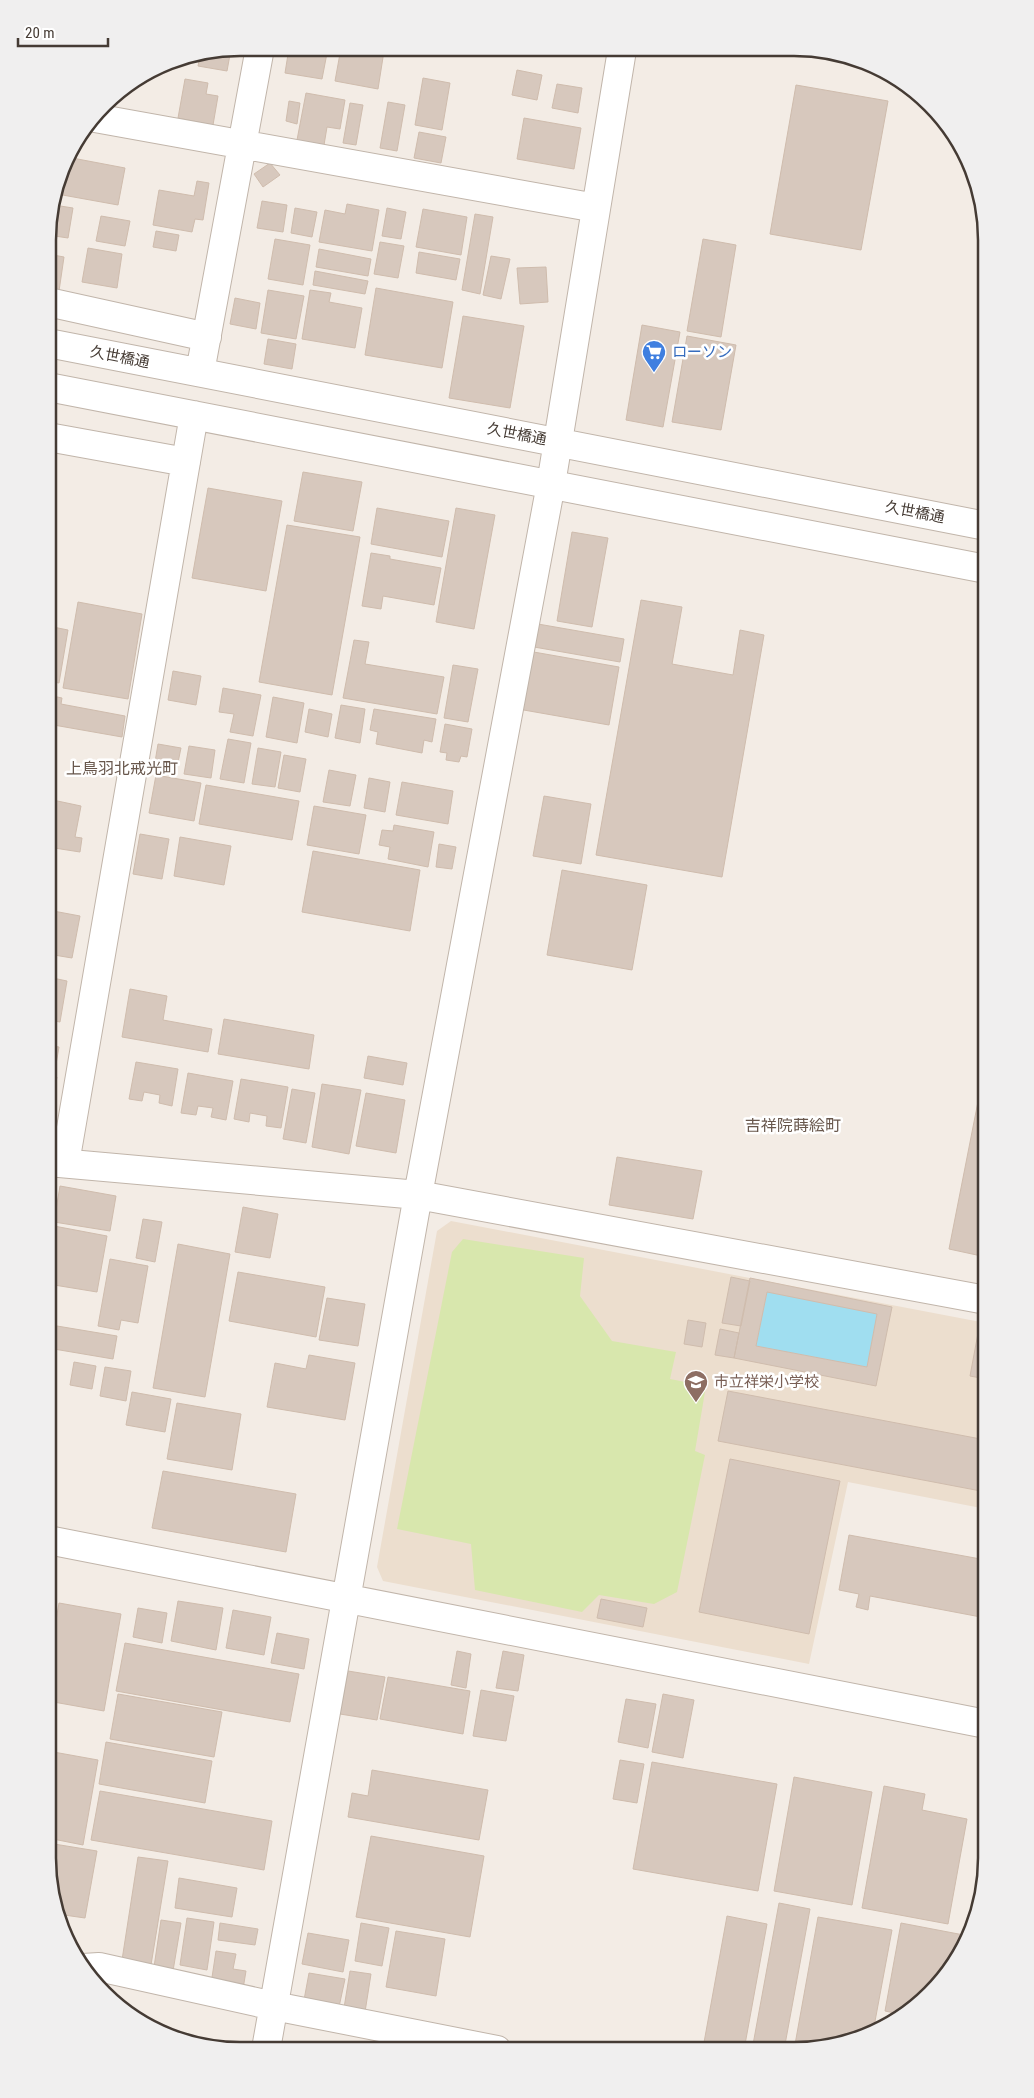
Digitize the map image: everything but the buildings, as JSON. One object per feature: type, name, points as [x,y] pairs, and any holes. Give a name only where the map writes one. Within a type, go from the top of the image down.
[{"type":"street","points":[[200,372],[258,56]]},
{"type":"street","points":[[267,2042],[418,1195],[551,484],[621,56]]},
{"type":"street","points":[[102,119],[596,208]]},
{"type":"street","points":[[56,304],[207,337]]},
{"type":"street","name":"久世橋通","points":[[56,345],[978,524]]},
{"type":"street","points":[[56,389],[978,567]]},
{"type":"street","points":[[194,415],[56,1162],[418,1195],[978,1299]]},
{"type":"street","points":[[56,438],[186,462]]},
{"type":"street","points":[[56,1542],[347,1597],[978,1722]]},
{"type":"street","points":[[92,1967],[99,1966],[274,2006],[456,2042]]},
{"type":"shaded area","name":"市立祥栄小学校","points":[[451,1221],[978,1321],[978,1507],[848,1482],[809,1664],[383,1581],[377,1567],[437,1231]]},
{"type":"green space","points":[[463,1239],[584,1258],[580,1296],[612,1341],[676,1352],[670,1379],[706,1386],[695,1451],[705,1455],[677,1592],[654,1604],[599,1595],[582,1612],[475,1590],[471,1544],[397,1529],[452,1252]]},
{"type":"water","points":[[767,1292],[877,1314],[867,1367],[756,1346]]},
{"type":"place","name":"ローソン","points":[[654,373]]},
{"type":"place","name":"市立祥栄小学校","points":[[696,1403]]},
{"type":"district","name":"上鳥羽北戒光町","points":[[122,768]]},
{"type":"district","name":"吉祥院蒔絵町","points":[[793,1125]]}]
